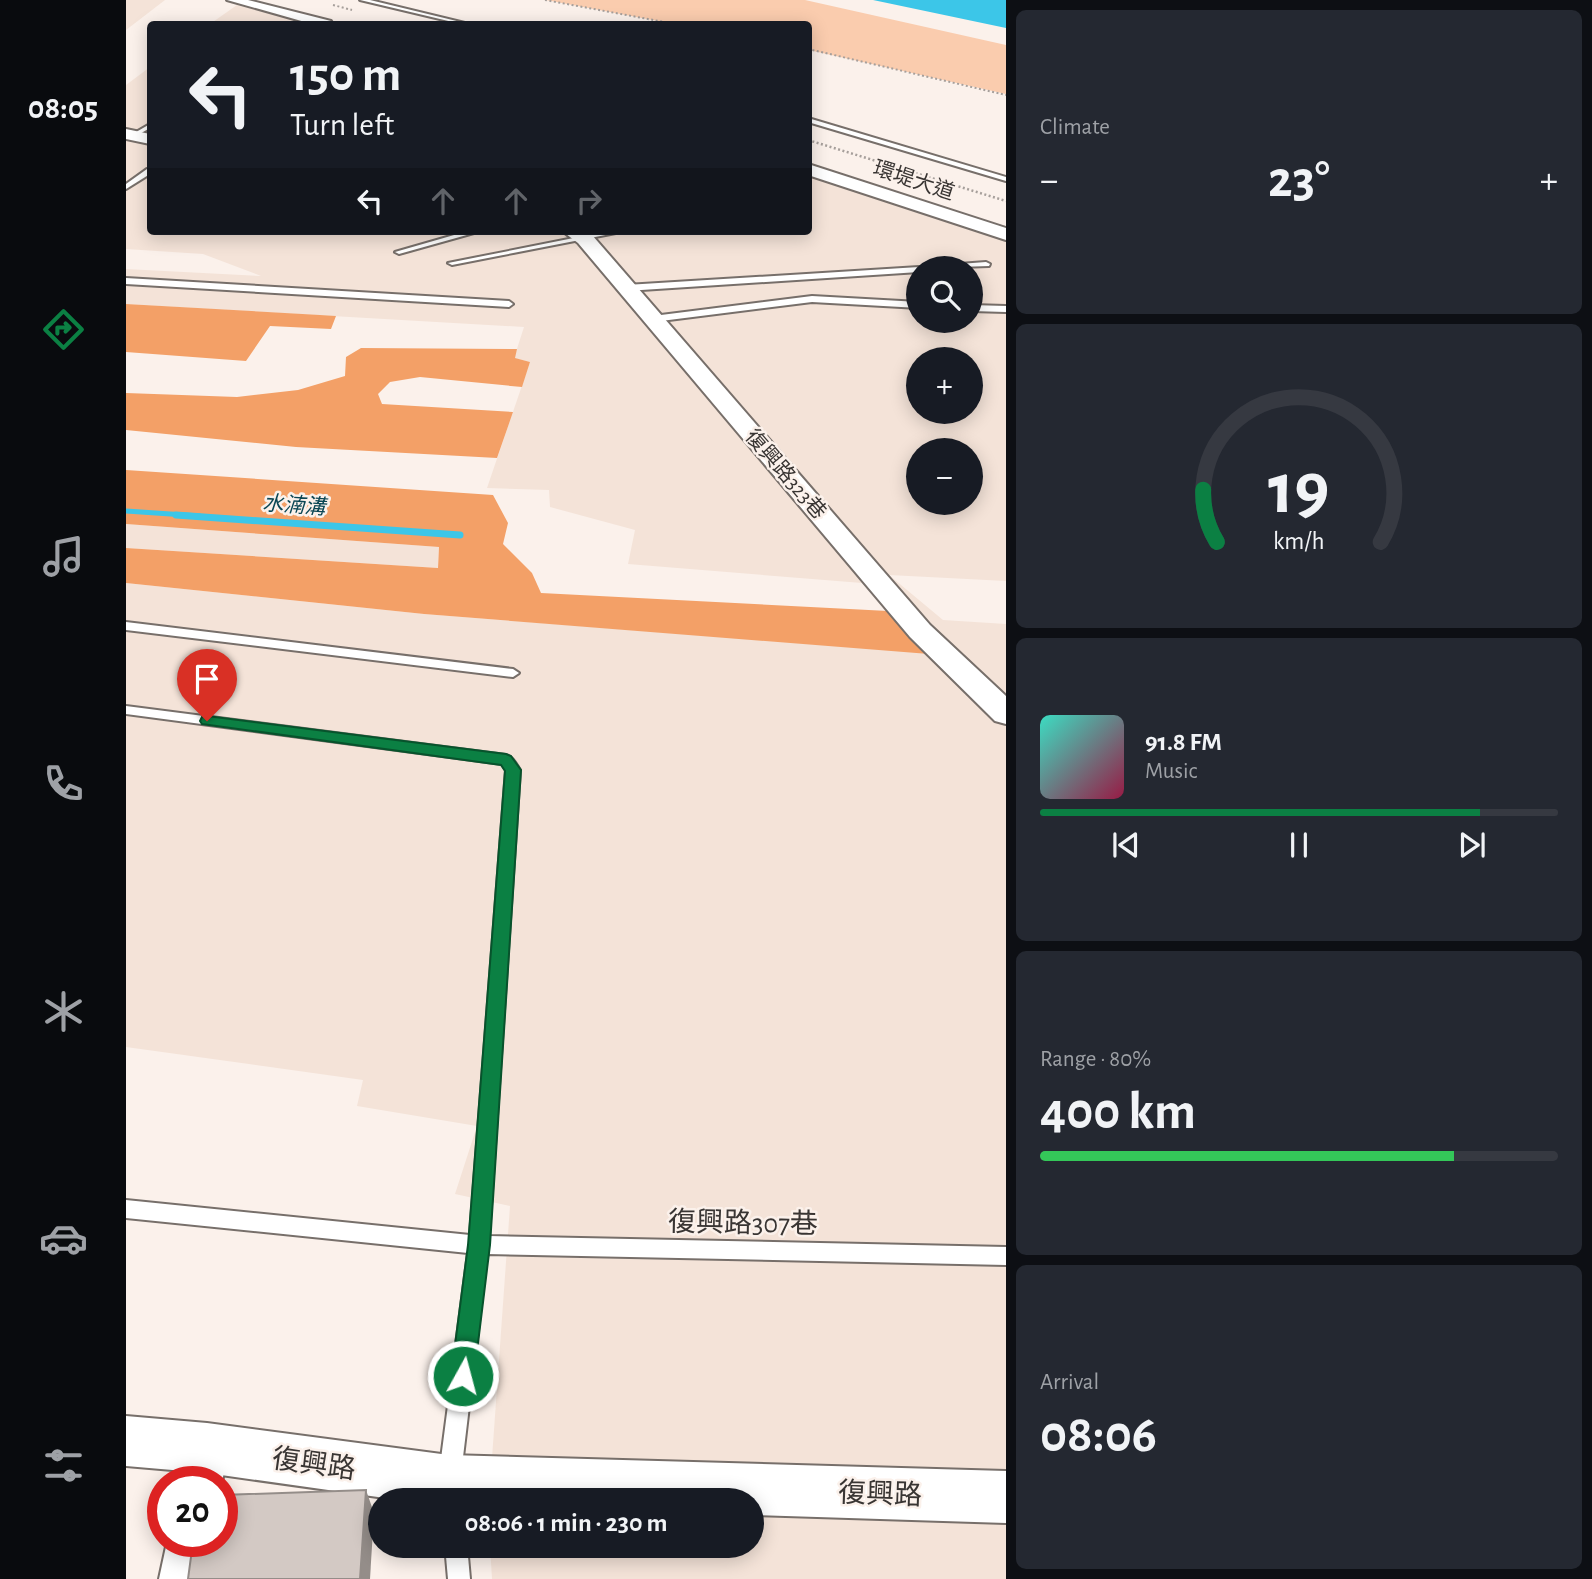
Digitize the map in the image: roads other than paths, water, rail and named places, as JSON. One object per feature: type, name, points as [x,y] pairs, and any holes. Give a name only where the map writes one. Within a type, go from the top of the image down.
[{"type":"street","points":[[233,0],[261,4],[318,21]]},
{"type":"street","name":"環堤大道","points":[[812,162],[1006,225]]},
{"type":"street","name":"環堤大道","points":[[812,170],[1006,234]]},
{"type":"street","name":"復興路323巷","points":[[578,235],[920,631],[1006,715]]},
{"type":"street","name":"復興路","points":[[126,1441],[204,1465],[430,1488]]},
{"type":"street","name":"復興路","points":[[764,1494],[1006,1497]]},
{"type":"street","points":[[182,1579],[187,1557]]},
{"type":"lane","points":[[363,0],[453,21]]},
{"type":"lane","points":[[812,121],[1006,179]]},
{"type":"lane","points":[[126,187],[147,173]]},
{"type":"lane","points":[[399,252],[462,235]]},
{"type":"lane","points":[[452,262],[578,235]]},
{"type":"lane","points":[[626,288],[906,270]]},
{"type":"lane","points":[[126,281],[509,304]]},
{"type":"lane","points":[[653,319],[812,299],[906,304]]},
{"type":"lane","points":[[983,308],[1006,309]]},
{"type":"lane","points":[[126,626],[513,673]]},
{"type":"lane","points":[[126,710],[506,760],[513,770],[479,1245],[450,1488]]},
{"type":"lane","name":"復興路307巷","points":[[126,1209],[479,1245],[1006,1256]]},
{"type":"lane","points":[[457,1558],[459,1579]]},
{"type":"water","points":[[873,0],[1006,0],[1006,28]]},
{"type":"waterway","name":"水湳溝","points":[[126,511],[200,516]]},
{"type":"waterway","name":"水湳溝","points":[[176,515],[460,535]]}]
